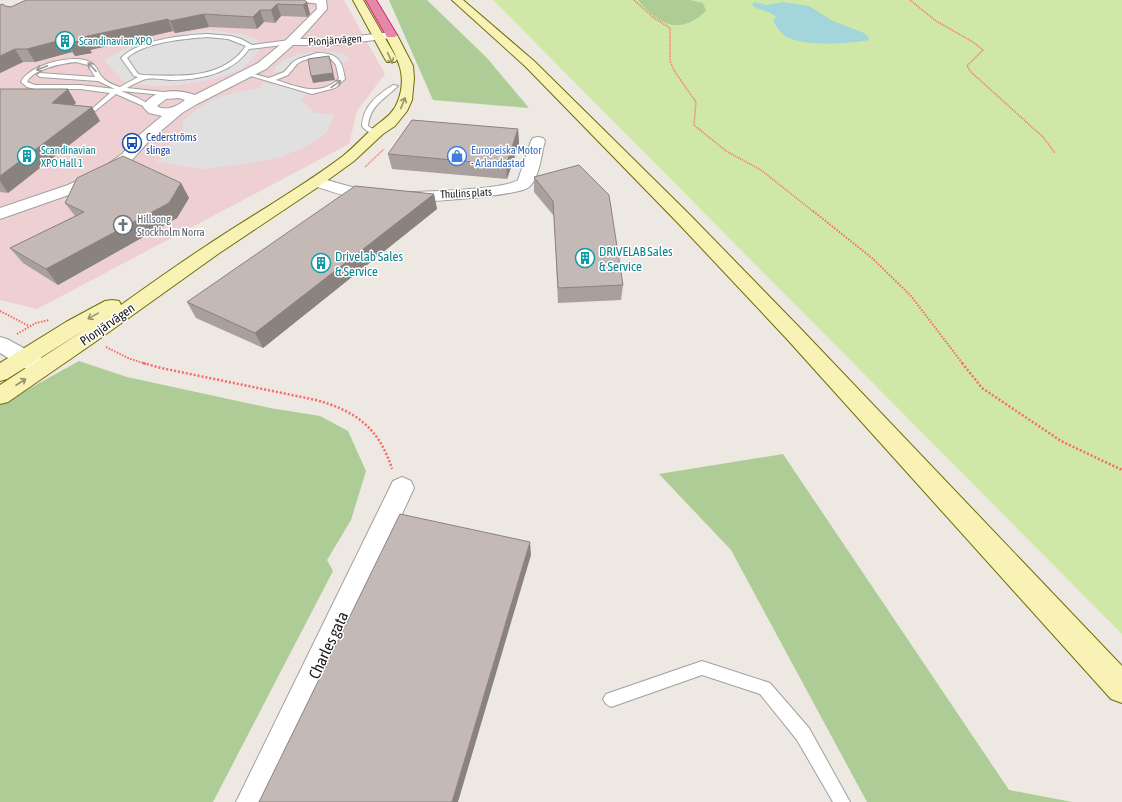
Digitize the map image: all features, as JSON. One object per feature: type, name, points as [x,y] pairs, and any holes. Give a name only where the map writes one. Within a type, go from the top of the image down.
[{"type":"highway","points":[[371,0],[385,36]]},
{"type":"main road","name":"Pionjärvägen","points":[[0,373],[24,358],[81,332],[212,250],[316,182],[349,158],[378,131],[390,123],[400,111],[407,89],[407,66],[358,0]]},
{"type":"main road","points":[[445,0],[589,125]]},
{"type":"main road","points":[[457,0],[530,64],[683,218],[793,333],[1122,688]]},
{"type":"main road","name":"Pionjärvägen","points":[[378,131],[379,123],[393,98],[395,77],[385,36]]},
{"type":"main road","name":"Pionjärvägen","points":[[0,396],[43,368],[81,332]]},
{"type":"street","points":[[151,108],[164,112],[185,107],[192,101],[227,82],[262,66],[290,42],[315,17],[322,9],[321,1]]},
{"type":"street","name":"Pionjärvägen","points":[[290,42],[324,42],[385,36]]},
{"type":"street","points":[[143,139],[151,104],[156,100],[227,82]]},
{"type":"street","points":[[175,94],[190,96],[192,101]]},
{"type":"street","points":[[0,214],[74,188],[93,179],[127,158],[143,139],[179,109]]},
{"type":"street","name":"Thulins plats","points":[[316,182],[365,196],[381,198],[492,192],[523,184],[527,178],[538,141]]},
{"type":"street","points":[[0,344],[43,368]]},
{"type":"street","name":"Charles gata","points":[[253,802],[402,488]]},
{"type":"lane","points":[[266,0],[271,4],[300,1],[321,1]]},
{"type":"lane","points":[[249,47],[249,45],[242,40],[233,38],[193,35],[131,51],[124,58],[136,76],[176,79],[202,76],[223,69],[236,62],[249,47],[290,42]]},
{"type":"lane","points":[[247,74],[312,92],[333,87],[342,79],[338,62],[333,57],[326,55],[302,59],[294,64],[288,72],[270,80]]},
{"type":"lane","points":[[29,86],[24,82],[26,77],[34,71],[53,63],[66,61],[88,62],[96,70],[100,79],[105,83],[124,88],[175,94]]},
{"type":"lane","points":[[83,86],[73,79],[40,76],[100,79]]},
{"type":"lane","points":[[95,109],[117,92],[143,77]]},
{"type":"lane","points":[[22,88],[29,86],[83,86],[117,92],[134,97],[151,108]]},
{"type":"lane","points":[[611,699],[702,668],[765,688],[803,734],[842,802]]},
{"type":"path","points":[[634,0],[654,18],[670,28],[670,61],[675,72],[696,102],[694,125],[726,151],[761,170],[872,258],[911,296],[982,388],[1061,441],[1122,470]]},
{"type":"path","points":[[910,0],[938,24],[978,44],[983,50],[967,66],[971,72],[1039,133],[1055,153]]},
{"type":"path","points":[[0,311],[29,326]]},
{"type":"path","points":[[0,344],[29,326],[43,320],[63,320],[81,332],[128,358],[161,368],[316,400],[338,406],[365,422],[387,454],[391,467],[402,488]]},
{"type":"shaded area","points":[[34,0],[344,0],[385,74],[357,111],[349,144],[37,309],[0,300],[0,15]]},
{"type":"shaded area","points":[[212,30],[247,35],[258,40],[259,51],[243,68],[226,75],[209,80],[172,86],[151,86],[123,81],[104,60],[126,48],[196,31]]},
{"type":"shaded area","points":[[310,52],[335,52],[343,54],[349,59],[342,63],[330,55],[309,56],[291,62],[282,72],[273,72],[277,65],[283,61],[299,54]]},
{"type":"shaded area","points":[[263,82],[290,88],[305,94],[301,100],[315,113],[334,115],[326,133],[303,148],[277,158],[245,164],[201,169],[156,162],[174,150],[166,147],[184,134],[182,122],[192,113],[207,103],[223,96],[261,88]]},
{"type":"green space","points":[[389,0],[427,0],[487,58],[529,108],[433,100]]},
{"type":"green space","points":[[493,0],[1122,0],[1122,634],[495,2]]},
{"type":"green space","points":[[638,0],[690,0],[703,3],[706,11],[696,19],[687,23],[678,25],[670,24],[653,16]]},
{"type":"green space","points":[[79,361],[127,377],[270,408],[320,416],[348,431],[366,471],[351,520],[327,560],[333,571],[213,802],[0,802],[0,405]]},
{"type":"green space","points":[[783,454],[1009,790],[1072,802],[867,802],[731,550],[659,474]]},
{"type":"water","points":[[754,2],[767,5],[783,2],[809,6],[833,21],[864,33],[868,36],[869,40],[850,43],[826,44],[803,42],[793,39],[785,36],[778,29],[773,21],[776,17],[752,5]]},
{"type":"building","name":"Scandinavian XPO","points":[[26,0],[304,0],[307,2],[303,5],[277,4],[271,10],[260,10],[253,17],[204,14],[170,21],[168,19],[83,37],[85,40],[68,43],[65,39],[27,49],[15,49],[0,56],[0,5],[3,4],[11,7]]},
{"type":"building","points":[[329,56],[333,73],[311,76],[308,59]]},
{"type":"building","points":[[0,89],[68,89],[52,103],[92,107],[0,176]]},
{"type":"building","points":[[412,120],[518,129],[506,165],[388,154]]},
{"type":"building","name":"Hillsong Stockholm Norra","points":[[123,156],[181,183],[169,203],[46,269],[10,248],[84,212],[65,203],[77,178]]},
{"type":"building","name":"DRIVELAB Sales & Service","points":[[579,165],[609,195],[623,285],[558,288],[553,201],[534,177]]},
{"type":"building","name":"Drivelab Sales & Service","points":[[355,186],[434,194],[255,333],[187,302]]},
{"type":"building","points":[[400,514],[530,542],[452,802],[259,802]]},
{"type":"place","name":"Scandinavian XPO","points":[[65,41]]},
{"type":"place","name":"Cederströms slinga","points":[[132,143]]},
{"type":"place","name":"Scandinavian XPO Hall 1","points":[[27,156]]},
{"type":"place","name":"Europeiska Motor - Arlandastad","points":[[457,156]]},
{"type":"place","name":"Hillsong Stockholm Norra","points":[[123,225]]},
{"type":"place","name":"DRIVELAB Sales & Service","points":[[585,258]]},
{"type":"place","name":"Drivelab Sales & Service","points":[[321,263]]}]
